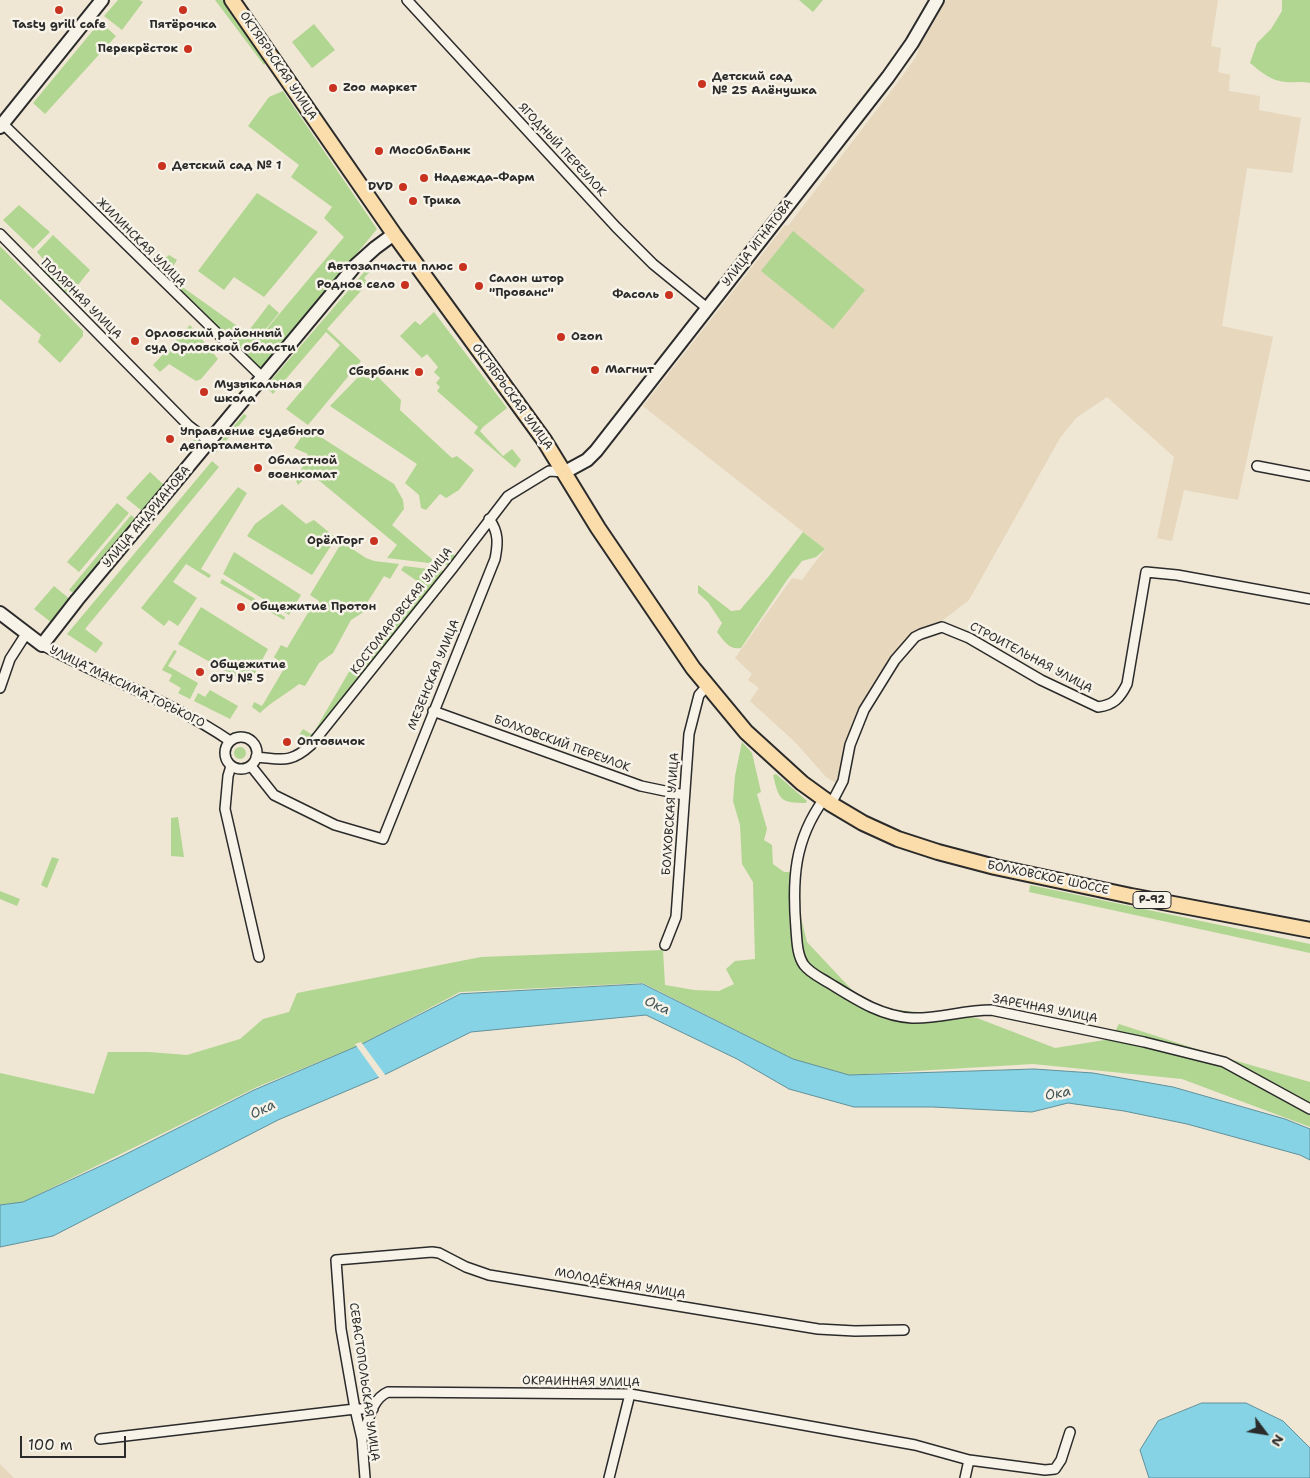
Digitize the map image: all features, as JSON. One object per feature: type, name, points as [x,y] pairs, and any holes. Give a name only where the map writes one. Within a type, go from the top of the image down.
[{"type":"main road","points":[[1,125],[102,0]]},
{"type":"main road","name":"ОКТЯБРЬСКАЯ УЛИЦА","points":[[232,0],[394,234],[544,440],[630,578],[707,686],[746,732],[802,783]]},
{"type":"main road","name":"УЛИЦА ИГНАТОВА","points":[[565,472],[587,460],[596,451],[888,77],[912,43],[937,0]]},
{"type":"main road","name":"УЛИЦА АНДРИАНОВА","points":[[42,645],[355,266],[394,234]]},
{"type":"main road","name":"УЛИЦА МАКСИМА ГОРЬКОГО","points":[[0,613],[42,645]]},
{"type":"main road","name":"БОЛХОВСКОЕ ШОССЕ","points":[[802,783],[827,802],[863,823],[898,839],[959,858],[1131,896],[1310,930]]},
{"type":"street","name":"ЯГОДНЫЙ ПЕРЕУЛОК","points":[[407,0],[616,227],[653,264],[707,308]]},
{"type":"street","name":"ЖИЛИНСКАЯ УЛИЦА","points":[[1,125],[263,378]]},
{"type":"street","name":"ПОЛЯРНАЯ УЛИЦА","points":[[0,234],[188,425],[210,442]]},
{"type":"street","points":[[1257,466],[1310,476]]},
{"type":"street","name":"КОСТОМАРОВСКАЯ УЛИЦА","points":[[256,757],[287,760],[303,752],[311,745],[508,496],[549,471],[565,472]]},
{"type":"street","name":"МЕЗЕНСКАЯ УЛИЦА","points":[[251,766],[274,795],[335,825],[383,840],[495,559],[498,536],[489,520]]},
{"type":"street","name":"СТРОИТЕЛЬНАЯ УЛИЦА","points":[[827,802],[843,782],[850,745],[864,710],[895,660],[921,634],[942,628],[969,638],[1041,680],[1098,707],[1108,706],[1116,701],[1122,695],[1127,684],[1146,572],[1177,575],[1310,599]]},
{"type":"street","points":[[0,688],[10,659],[26,634]]},
{"type":"street","name":"УЛИЦА МАКСИМА ГОРЬКОГО","points":[[42,645],[190,716],[230,741]]},
{"type":"street","name":"БОЛХОВСКАЯ УЛИЦА","points":[[665,945],[676,918],[689,734],[699,695],[707,686]]},
{"type":"street","name":"БОЛХОВСКИЙ ПЕРЕУЛОК","points":[[433,711],[641,786],[684,795]]},
{"type":"street","points":[[241,737],[251,741],[256,749],[256,757],[251,766],[241,769],[231,766],[225,758],[227,744],[241,737]]},
{"type":"street","points":[[231,766],[228,776],[225,809],[259,958]]},
{"type":"street","name":"ЗАРЕЧНАЯ УЛИЦА","points":[[827,802],[813,815],[802,838],[795,868],[793,898],[799,954],[805,967],[859,1002],[879,1011],[911,1018],[940,1017],[977,1010],[991,1010],[1144,1042],[1224,1062],[1310,1109]]},
{"type":"street","name":"МОЛОДЁЖНАЯ УЛИЦА","points":[[336,1260],[432,1252],[439,1253],[466,1267],[489,1275],[669,1305],[818,1329],[855,1331],[904,1330]]},
{"type":"street","name":"СЕВАСТОПОЛЬСКАЯ УЛИЦА","points":[[336,1260],[342,1329],[355,1409],[362,1439],[365,1478]]},
{"type":"street","name":"ОКРАИННАЯ УЛИЦА","points":[[373,1409],[376,1400],[388,1392],[630,1394],[915,1445],[969,1460],[1045,1470],[1055,1469],[1062,1460],[1070,1432]]},
{"type":"street","points":[[609,1478],[630,1394]]},
{"type":"street","points":[[100,1439],[355,1409],[373,1409],[362,1439]]},
{"type":"street","points":[[965,1478],[969,1460]]},
{"type":"shaded area","points":[[946,0],[1218,0],[1211,46],[1221,48],[1218,72],[1230,75],[1229,91],[1260,96],[1259,110],[1301,118],[1292,173],[1247,168],[1222,326],[1273,337],[1238,500],[1184,490],[1172,541],[1157,538],[1174,457],[1107,397],[1076,418],[1060,438],[969,600],[943,620],[927,629],[861,707],[852,726],[836,783],[826,777],[796,743],[750,701],[759,688],[748,680],[752,674],[735,658],[792,578],[802,580],[825,549],[643,406],[785,225],[788,226],[898,82],[916,57],[919,48]]},
{"type":"shaded area","points":[[0,1464],[14,1478],[0,1478]]},
{"type":"green space","points":[[118,0],[139,0],[143,2],[122,30],[104,16]]},
{"type":"green space","points":[[215,0],[224,0],[266,62],[264,65]]},
{"type":"green space","points":[[799,0],[823,0],[813,12]]},
{"type":"green space","points":[[1282,0],[1310,0],[1310,83],[1276,80],[1266,76],[1250,63],[1257,43],[1271,29],[1282,11]]},
{"type":"green space","points":[[100,22],[116,36],[45,114],[33,103]]},
{"type":"green space","points":[[314,24],[335,50],[312,68],[292,42]]},
{"type":"green space","points":[[283,91],[377,229],[260,371],[244,356],[344,237],[324,218],[332,207],[291,177],[299,165],[248,126],[269,97]]},
{"type":"green space","points":[[257,193],[318,232],[264,297],[234,277],[224,290],[198,271]]},
{"type":"green space","points":[[19,205],[50,232],[33,249],[3,220]]},
{"type":"green space","points":[[793,231],[865,290],[833,329],[761,271]]},
{"type":"green space","points":[[53,235],[90,270],[65,301],[40,276],[49,266],[37,252]]},
{"type":"green space","points":[[0,246],[83,331],[83,336],[60,363],[38,342],[41,335],[0,299]]},
{"type":"green space","points":[[169,255],[177,260],[167,276],[247,333],[269,304],[279,313],[243,356],[154,267]]},
{"type":"green space","points":[[372,263],[378,263],[364,278],[368,283],[327,329],[361,361],[308,425],[286,409],[340,345],[326,332],[273,394],[267,388],[267,385]]},
{"type":"green space","points":[[434,312],[507,408],[480,431],[503,456],[512,449],[521,460],[515,468],[474,433],[478,427],[437,391],[440,387],[436,383],[440,378],[434,372],[438,367],[427,354],[422,358],[400,336],[415,321],[420,325]]},
{"type":"green space","points":[[190,325],[218,359],[201,379],[196,381],[169,364],[160,372],[153,365]]},
{"type":"green space","points":[[368,367],[401,400],[400,410],[452,458],[457,456],[474,470],[459,490],[446,498],[440,494],[426,510],[421,508],[419,495],[405,483],[417,464],[330,406]]},
{"type":"green space","points":[[244,414],[247,416],[215,454],[212,452]]},
{"type":"green space","points":[[313,432],[394,484],[403,500],[404,509],[392,525],[433,560],[429,563],[387,558],[397,545],[310,473],[298,485],[296,481],[308,454],[294,448],[302,436]]},
{"type":"green space","points":[[197,436],[200,442],[195,452],[190,454],[184,452]]},
{"type":"green space","points":[[212,461],[219,467],[85,629],[103,643],[96,653],[67,634]]},
{"type":"green space","points":[[150,472],[164,485],[142,511],[126,498]]},
{"type":"green space","points":[[238,487],[247,493],[201,569],[211,575],[209,578],[186,564],[173,582],[197,598],[178,626],[169,620],[164,626],[141,608]]},
{"type":"green space","points":[[117,503],[129,513],[79,572],[67,562]]},
{"type":"green space","points":[[282,504],[306,524],[314,520],[336,538],[312,575],[247,536],[255,524]]},
{"type":"green space","points":[[131,515],[137,520],[76,595],[69,590]]},
{"type":"green space","points":[[803,532],[825,549],[816,557],[802,561],[741,648],[733,648],[717,632],[722,623],[708,602],[698,593],[698,585],[731,611],[740,610]]},
{"type":"green space","points":[[342,542],[366,558],[374,561],[399,564],[390,579],[384,576],[367,603],[373,606],[351,620],[333,653],[319,663],[305,686],[299,684],[260,713],[252,707],[254,702],[262,706],[285,667],[274,657],[281,645],[287,648],[312,606],[315,607],[319,601],[310,595]]},
{"type":"green space","points":[[234,552],[301,595],[289,615],[223,574]]},
{"type":"green space","points":[[451,553],[456,556],[449,565],[435,564]]},
{"type":"green space","points":[[404,566],[445,571],[307,743],[298,737],[303,729],[311,734],[314,732],[350,670],[355,673],[382,629],[387,631],[417,581],[401,570]]},
{"type":"green space","points":[[222,579],[285,617],[284,620],[220,583]]},
{"type":"green space","points":[[54,586],[71,600],[52,623],[34,609]]},
{"type":"green space","points":[[201,607],[268,649],[249,684],[178,644]]},
{"type":"green space","points":[[174,650],[177,651],[168,666],[198,683],[190,699],[178,693],[181,688],[169,681],[172,675],[162,670]]},
{"type":"green space","points":[[210,690],[238,706],[230,719],[194,701],[198,693],[205,697]]},
{"type":"green space","points":[[742,742],[752,753],[761,792],[757,794],[767,829],[764,840],[772,845],[773,864],[784,872],[793,872],[792,882],[807,942],[868,1007],[977,1018],[1055,1048],[1111,1039],[1119,1024],[1212,1054],[1310,1082],[1310,1127],[1182,1079],[1033,1064],[849,1075],[793,1059],[643,983],[460,992],[360,1045],[257,1087],[23,1202],[0,1205],[0,1073],[94,1094],[108,1052],[149,1052],[187,1055],[240,1039],[263,1019],[289,1012],[297,993],[481,957],[663,950],[665,985],[694,990],[719,991],[734,984],[726,969],[735,961],[755,959],[753,882],[742,864],[740,825],[733,801],[735,776]]},
{"type":"green space","points":[[242,747],[245,748],[245,758],[238,759],[235,758],[234,751],[235,748]]},
{"type":"green space","points":[[776,774],[807,801],[806,803],[786,801],[782,798],[777,790],[773,775]]},
{"type":"green space","points":[[178,817],[184,857],[171,856],[171,818]]},
{"type":"green space","points":[[52,857],[59,859],[47,888],[41,885]]},
{"type":"green space","points":[[1030,885],[1310,944],[1310,953],[1029,892]]},
{"type":"green space","points":[[0,891],[20,899],[17,906],[0,899]]},
{"type":"water","name":"Ока","points":[[643,984],[793,1059],[849,1075],[1034,1069],[1093,1073],[1173,1087],[1285,1119],[1310,1129],[1310,1160],[1300,1155],[1187,1124],[1124,1111],[1068,1103],[1032,1112],[933,1107],[854,1107],[789,1089],[737,1059],[646,1015],[471,1032],[384,1075],[278,1120],[53,1236],[0,1247],[0,1205],[23,1202],[120,1157],[254,1090],[360,1045],[460,994]]},
{"type":"water","points":[[1202,1403],[1246,1403],[1283,1421],[1310,1448],[1310,1478],[1149,1478],[1140,1450],[1158,1421]]},
{"type":"pier","points":[[361,1042],[386,1076],[380,1079],[355,1044]]},
{"type":"place","name":"Tasty grill cafe","points":[[59,10]]},
{"type":"place","name":"Пятёрочка","points":[[183,10]]},
{"type":"place","name":"Перекрёсток","points":[[188,49]]},
{"type":"place","name":"Детский сад № 25 Алёнушка","points":[[702,84]]},
{"type":"place","name":"Zoo маркет","points":[[333,88]]},
{"type":"place","name":"МосОблБанк","points":[[379,151]]},
{"type":"place","name":"Детский сад № 1","points":[[162,166]]},
{"type":"place","name":"Надежда-Фарм","points":[[424,178]]},
{"type":"place","name":"DVD","points":[[403,187]]},
{"type":"place","name":"Трика","points":[[413,201]]},
{"type":"place","name":"Автозапчасти плюс","points":[[463,267]]},
{"type":"place","name":"Родное село","points":[[405,285]]},
{"type":"place","name":"Салон штор \"Прованс\"","points":[[479,286]]},
{"type":"place","name":"Фасоль","points":[[669,295]]},
{"type":"place","name":"Ozon","points":[[561,337]]},
{"type":"place","name":"Орловский районный суд Орловской области","points":[[135,341]]},
{"type":"place","name":"Магнит","points":[[595,370]]},
{"type":"place","name":"Сбербанк","points":[[419,372]]},
{"type":"place","name":"Музыкальная школа","points":[[204,392]]},
{"type":"place","name":"Управление судебного департамента","points":[[170,439]]},
{"type":"place","name":"Областной военкомат","points":[[258,468]]},
{"type":"place","name":"ОрёлТорг","points":[[374,541]]},
{"type":"place","name":"Общежитие Протон","points":[[241,607]]},
{"type":"place","name":"Общежитие ОГУ № 5","points":[[200,672]]},
{"type":"place","name":"Оптовичок","points":[[287,742]]}]
